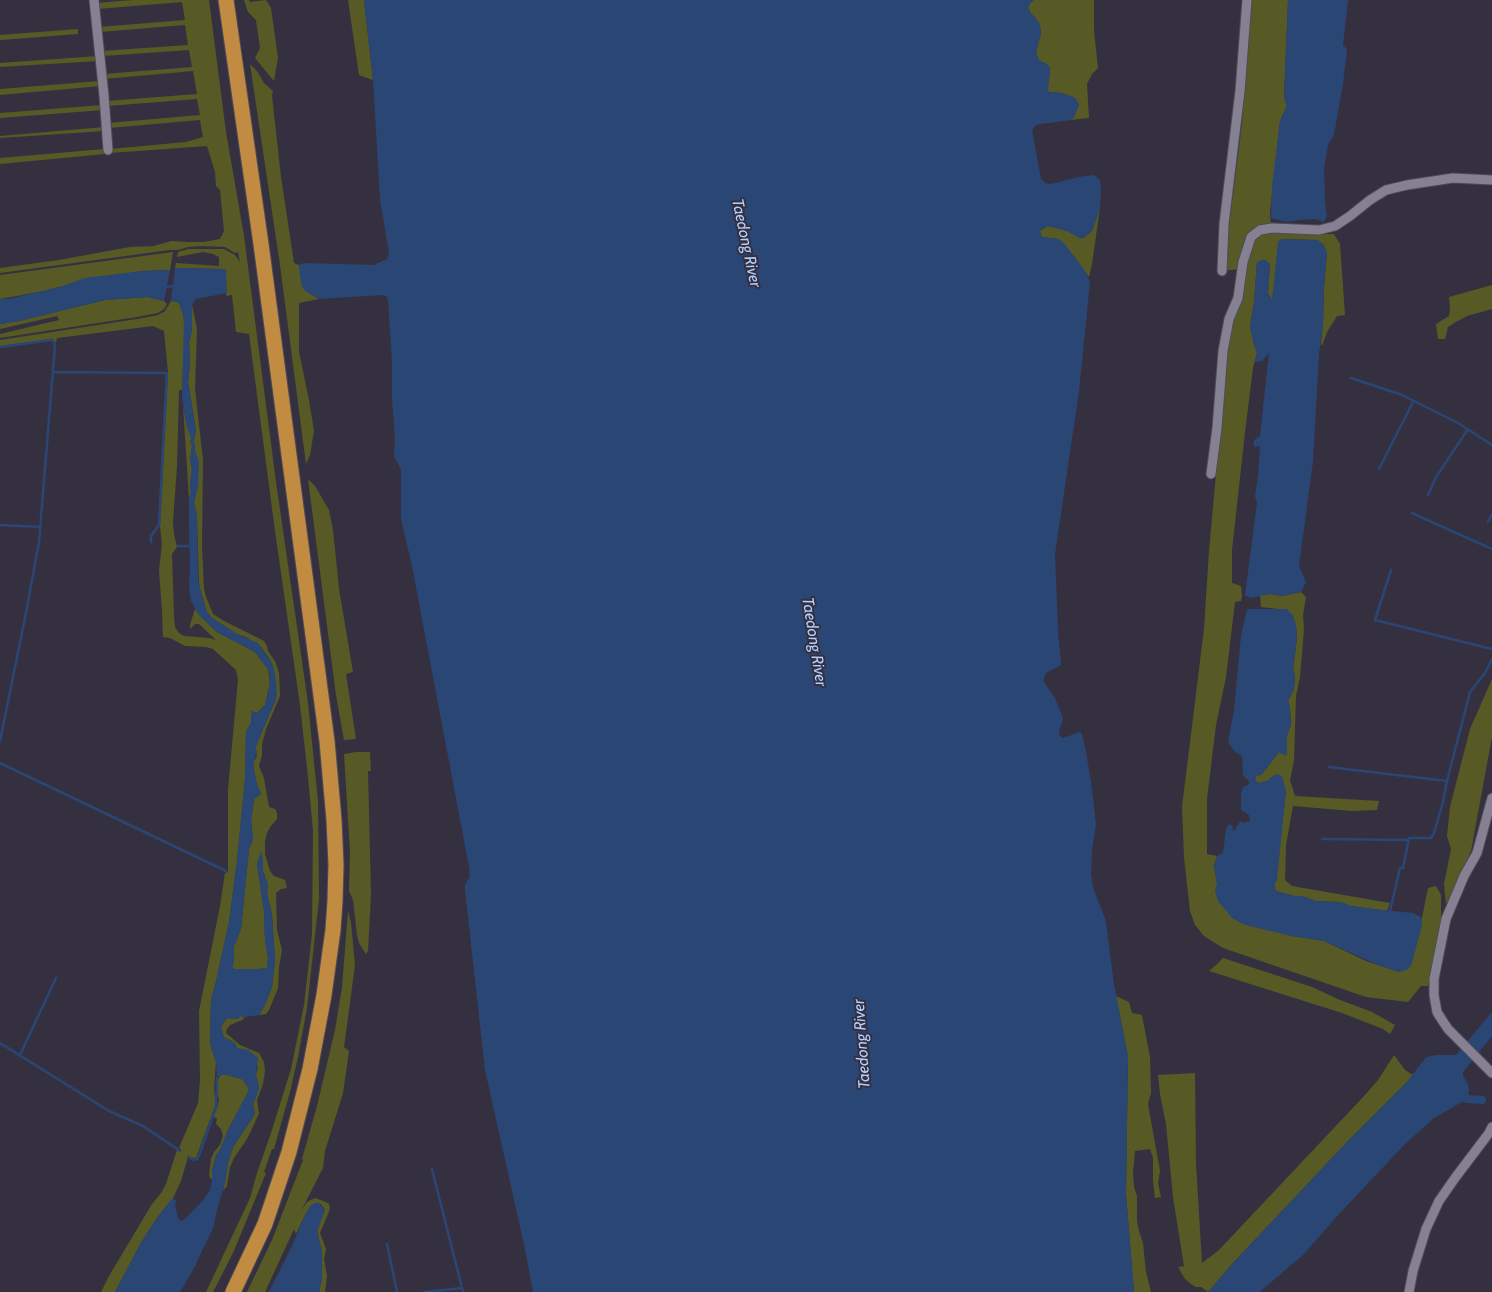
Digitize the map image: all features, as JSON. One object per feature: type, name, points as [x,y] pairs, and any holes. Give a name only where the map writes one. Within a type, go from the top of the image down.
[{"type":"highway","points":[[226,0],[327,741],[336,865],[336,901],[333,930],[324,995],[310,1069],[289,1152],[266,1224],[233,1292]]},
{"type":"street","points":[[94,0],[108,150]]},
{"type":"street","points":[[1222,272],[1224,224],[1241,81],[1248,0]]},
{"type":"street","points":[[1211,474],[1217,428],[1223,351],[1229,319],[1238,298],[1243,262],[1251,237],[1260,230],[1272,228],[1319,230],[1335,226],[1386,190],[1407,185],[1453,178],[1492,180]]},
{"type":"street","points":[[1492,798],[1477,853],[1464,876],[1446,919],[1434,979],[1437,1012],[1448,1028],[1492,1072]]},
{"type":"street","points":[[1409,1292],[1412,1271],[1426,1229],[1439,1201],[1492,1127]]},
{"type":"green space","points":[[133,0],[209,0],[226,132],[244,236],[276,482],[308,703],[318,801],[319,899],[307,1008],[298,1057],[274,1149],[272,1149],[264,1172],[266,1173],[233,1253],[213,1292],[206,1292],[250,1198],[291,1069],[304,1005],[312,934],[313,831],[308,777],[300,705],[249,334],[236,332],[232,295],[226,296],[225,269],[175,268],[176,263],[219,266],[219,257],[213,254],[203,252],[177,257],[178,252],[188,249],[224,249],[235,255],[240,262],[238,252],[235,253],[225,247],[188,247],[178,250],[0,273],[0,268],[59,260],[130,247],[154,246],[171,241],[204,242],[220,239],[224,231],[220,190],[216,186],[215,172],[207,146],[110,153],[110,149],[186,142],[203,137],[200,120],[109,128],[108,123],[200,115],[197,99],[107,106],[107,101],[197,94],[193,71],[104,79],[104,74],[192,67],[189,50],[103,56],[102,51],[188,45],[185,25],[100,32],[99,27],[185,20],[182,2],[97,9],[96,3]]},
{"type":"green space","points":[[244,0],[249,0],[250,2],[266,0],[271,8],[278,58],[274,81],[255,58],[260,48],[256,20],[248,12]]},
{"type":"green space","points":[[348,0],[364,0],[373,80],[359,75]]},
{"type":"green space","points":[[1034,0],[1094,0],[1094,31],[1098,68],[1092,74],[1087,84],[1089,118],[1071,120],[1079,104],[1062,93],[1049,92],[1048,90],[1046,64],[1039,61],[1036,52],[1041,33],[1038,21],[1028,7]]},
{"type":"green space","points":[[1250,0],[1288,0],[1284,97],[1287,106],[1280,121],[1270,213],[1271,225],[1254,228],[1245,240],[1238,269],[1227,270],[1227,242],[1242,124]]},
{"type":"green space","points":[[78,29],[78,34],[0,40],[0,35]]},
{"type":"green space","points":[[98,56],[98,61],[0,67],[0,63]]},
{"type":"green space","points":[[250,64],[264,83],[273,91],[281,177],[294,263],[299,265],[303,287],[319,299],[299,303],[299,352],[314,431],[310,455],[306,464],[280,265]]},
{"type":"green space","points":[[100,81],[101,86],[0,95],[0,89]]},
{"type":"green space","points":[[102,105],[103,110],[0,118],[0,113]]},
{"type":"green space","points":[[104,127],[104,131],[0,138],[0,136]]},
{"type":"green space","points":[[104,149],[105,154],[0,164],[0,158]]},
{"type":"green space","points":[[1100,208],[1089,277],[1061,241],[1042,237],[1040,231],[1047,226],[1067,231],[1083,238],[1092,231]]},
{"type":"green space","points":[[1264,233],[1334,234],[1340,244],[1345,315],[1337,316],[1327,332],[1322,346],[1327,253],[1323,244],[1317,240],[1281,239],[1272,301],[1268,293],[1270,264],[1257,262],[1250,326],[1257,352],[1253,368],[1232,550],[1232,583],[1241,586],[1242,596],[1241,601],[1235,602],[1226,677],[1216,725],[1207,799],[1207,854],[1217,856],[1214,866],[1217,883],[1274,931],[1324,941],[1366,961],[1399,972],[1422,926],[1428,888],[1436,886],[1441,895],[1441,923],[1428,986],[1421,986],[1408,1002],[1366,997],[1223,948],[1204,936],[1195,925],[1190,911],[1184,857],[1182,807],[1204,629],[1209,551],[1229,332],[1233,313],[1243,298],[1249,254],[1255,237]]},
{"type":"green space","points":[[173,252],[170,270],[142,271],[0,299],[0,275]]},
{"type":"green space","points":[[1492,285],[1492,309],[1467,316],[1454,323],[1448,327],[1445,339],[1438,339],[1436,324],[1449,316],[1449,297]]},
{"type":"green space","points":[[148,297],[164,301],[167,304],[158,313],[0,338],[0,334],[59,320],[57,316],[0,329],[0,324],[105,300]]},
{"type":"green space","points":[[171,301],[178,302],[180,305],[185,328],[182,390],[179,390],[173,522],[177,547],[172,554],[175,627],[184,636],[216,640],[199,624],[195,624],[190,629],[195,609],[217,632],[255,652],[268,669],[270,683],[265,705],[257,713],[252,711],[251,723],[246,732],[245,779],[237,861],[229,922],[211,999],[210,1039],[216,1062],[214,1090],[216,1103],[196,1158],[188,1157],[181,1181],[173,1198],[142,1241],[115,1292],[101,1292],[152,1204],[166,1184],[177,1150],[181,1151],[179,1148],[198,1103],[200,1080],[199,1011],[225,873],[228,872],[228,789],[238,680],[236,670],[213,649],[185,646],[170,638],[163,637],[159,570],[162,544],[160,526],[168,372],[164,331],[153,326],[57,338],[56,342],[52,339],[0,346],[0,340],[158,315],[165,311]]},
{"type":"green space","points":[[192,305],[197,329],[195,389],[203,460],[202,546],[204,589],[213,614],[264,641],[279,673],[280,696],[266,729],[259,766],[264,778],[269,807],[275,809],[277,813],[277,819],[267,833],[265,854],[270,871],[274,876],[285,880],[287,888],[281,889],[276,893],[277,930],[282,950],[278,988],[269,1010],[266,1014],[259,1015],[272,987],[275,961],[272,914],[267,894],[268,885],[263,871],[263,860],[257,864],[264,911],[268,958],[267,968],[234,969],[232,967],[234,946],[241,929],[249,849],[253,839],[251,821],[254,799],[261,794],[254,770],[254,761],[257,756],[255,748],[276,699],[271,661],[261,647],[212,618],[207,612],[199,585],[197,516],[194,503],[198,480],[194,440],[196,430],[188,382]]},
{"type":"green space","points":[[183,405],[187,427],[192,438],[190,441],[192,445],[190,461],[192,468],[189,499]]},
{"type":"green space","points":[[308,479],[315,486],[329,510],[333,530],[339,589],[353,672],[346,674],[356,739],[344,740],[336,695]]},
{"type":"green space","points":[[1301,592],[1306,597],[1303,615],[1304,629],[1300,677],[1296,696],[1294,760],[1290,780],[1295,796],[1379,801],[1377,810],[1352,811],[1293,806],[1286,845],[1285,880],[1292,886],[1390,903],[1387,911],[1351,906],[1340,902],[1316,901],[1276,891],[1274,886],[1286,791],[1273,776],[1267,781],[1260,783],[1255,781],[1256,775],[1261,775],[1280,751],[1287,747],[1287,736],[1291,724],[1288,701],[1294,689],[1295,676],[1293,669],[1297,638],[1293,616],[1287,610],[1261,607],[1260,595],[1282,596]]},
{"type":"green space","points":[[1492,679],[1492,737],[1471,851],[1446,904],[1444,884],[1451,849],[1447,836],[1450,807],[1470,729]]},
{"type":"green space","points":[[370,752],[371,771],[368,771],[371,894],[368,951],[366,954],[359,943],[353,900],[349,891],[350,852],[344,754]]},
{"type":"green space","points":[[348,911],[355,965],[344,1047],[349,1051],[343,1093],[325,1151],[323,1168],[301,1211],[307,1202],[315,1198],[329,1204],[330,1208],[320,1233],[326,1249],[324,1259],[327,1276],[325,1292],[319,1292],[322,1279],[322,1252],[317,1229],[325,1210],[321,1204],[312,1205],[296,1234],[294,1229],[265,1292],[247,1292],[272,1240],[303,1160],[335,1030],[342,987]]},
{"type":"green space","points":[[1223,958],[1312,987],[1372,1012],[1395,1025],[1390,1034],[1383,1029],[1342,1013],[1209,971]]},
{"type":"green space","points":[[1116,996],[1129,1002],[1132,1013],[1142,1015],[1150,1057],[1151,1093],[1148,1104],[1160,1171],[1158,1183],[1161,1197],[1155,1198],[1153,1158],[1150,1149],[1135,1151],[1133,1173],[1137,1196],[1137,1221],[1143,1243],[1146,1272],[1151,1292],[1134,1292],[1126,1194],[1128,1057]]},
{"type":"green space","points":[[240,1016],[245,1017],[230,1025],[226,1033],[240,1045],[259,1053],[264,1062],[265,1071],[263,1084],[257,1100],[259,1113],[247,1139],[234,1158],[230,1167],[227,1186],[223,1191],[233,1147],[255,1114],[253,1105],[259,1088],[256,1075],[258,1066],[237,1048],[235,1043],[224,1037],[222,1033],[221,1027],[227,1018],[238,1019]]},
{"type":"green space","points":[[1394,1055],[1405,1070],[1413,1075],[1406,1083],[1348,1141],[1208,1292],[1201,1287],[1196,1287],[1185,1279],[1178,1267],[1184,1266],[1173,1197],[1166,1124],[1158,1075],[1195,1073],[1196,1164],[1202,1263],[1219,1250],[1365,1095],[1378,1080]]},
{"type":"green space","points":[[221,1075],[242,1079],[248,1087],[248,1092],[216,1155],[212,1180],[209,1176],[211,1159],[220,1145],[223,1136],[221,1129],[216,1124],[217,1119],[213,1116],[219,1101],[217,1089],[218,1079]]},
{"type":"water","name":"Taedong River","points":[[364,0],[1034,0],[1028,7],[1040,25],[1041,33],[1036,52],[1039,60],[1050,68],[1048,90],[1049,92],[1062,93],[1074,97],[1079,104],[1071,120],[1036,125],[1032,130],[1041,179],[1045,183],[1051,184],[1094,175],[1100,180],[1101,186],[1100,208],[1092,231],[1086,236],[1080,238],[1067,231],[1048,226],[1040,231],[1042,237],[1058,239],[1064,243],[1085,271],[1090,282],[1079,391],[1055,554],[1061,665],[1046,673],[1044,682],[1055,698],[1063,719],[1059,731],[1060,736],[1063,738],[1080,732],[1082,734],[1091,782],[1096,824],[1092,850],[1091,872],[1093,888],[1106,921],[1114,984],[1128,1057],[1126,1194],[1134,1292],[533,1292],[485,1070],[465,890],[465,885],[470,877],[469,867],[412,566],[401,519],[401,470],[394,456],[395,438],[388,300],[383,295],[319,299],[304,290],[301,283],[299,265],[301,264],[374,265],[387,259],[389,253],[380,199],[373,80]]},
{"type":"water","points":[[1288,0],[1348,0],[1343,45],[1347,49],[1343,84],[1334,135],[1328,145],[1324,169],[1327,215],[1324,222],[1315,219],[1287,222],[1271,218],[1272,186],[1280,121],[1287,106],[1284,97]]},
{"type":"water","points":[[1281,239],[1317,240],[1323,244],[1327,252],[1313,461],[1299,566],[1306,582],[1301,592],[1282,596],[1270,594],[1250,598],[1245,595],[1257,503],[1255,496],[1260,446],[1254,447],[1254,440],[1260,436],[1269,353],[1262,361],[1255,362],[1257,352],[1250,326],[1257,262],[1264,259],[1270,264],[1268,293],[1272,300],[1278,242]]},
{"type":"water","points":[[175,268],[226,269],[227,293],[196,299],[192,305],[188,382],[196,430],[194,440],[195,451],[199,461],[198,487],[194,503],[197,516],[198,579],[207,612],[212,618],[237,634],[258,643],[273,665],[277,694],[255,748],[257,751],[254,770],[261,794],[254,799],[251,821],[253,839],[249,849],[241,929],[234,946],[232,967],[234,969],[267,968],[268,958],[264,911],[257,864],[261,851],[272,914],[275,961],[272,987],[259,1015],[240,1016],[238,1019],[227,1018],[221,1027],[224,1037],[235,1043],[237,1048],[248,1050],[258,1058],[256,1075],[259,1088],[253,1105],[255,1114],[233,1147],[213,1228],[195,1266],[180,1292],[115,1292],[142,1241],[173,1198],[176,1201],[175,1206],[178,1218],[181,1221],[203,1200],[210,1190],[216,1155],[248,1092],[248,1087],[242,1079],[227,1075],[221,1075],[217,1078],[216,1062],[210,1039],[211,999],[229,922],[237,861],[245,779],[246,732],[251,723],[252,711],[258,713],[265,705],[270,677],[268,669],[255,652],[217,632],[198,614],[191,601],[189,584],[189,499],[191,493],[192,468],[190,461],[192,445],[182,397],[184,319],[178,302],[171,301]]},
{"type":"water","points":[[170,270],[164,301],[148,297],[105,300],[0,324],[0,299],[8,299],[60,287],[85,278],[142,271]]},
{"type":"water","points":[[1247,609],[1287,609],[1293,616],[1296,626],[1297,638],[1293,669],[1295,676],[1294,689],[1288,701],[1291,724],[1287,736],[1287,755],[1279,752],[1261,775],[1256,776],[1255,781],[1260,783],[1267,781],[1278,774],[1282,776],[1286,791],[1277,880],[1274,886],[1276,891],[1316,901],[1340,902],[1351,906],[1413,913],[1422,918],[1422,926],[1411,966],[1406,970],[1399,972],[1378,965],[1324,941],[1245,925],[1232,918],[1218,901],[1215,891],[1217,883],[1214,866],[1217,856],[1223,853],[1226,829],[1229,824],[1232,826],[1233,831],[1240,821],[1244,823],[1250,821],[1249,815],[1241,810],[1243,787],[1248,785],[1249,782],[1243,775],[1242,756],[1235,752],[1228,742],[1234,710],[1241,636]]},
{"type":"water","points":[[1492,1012],[1492,1036],[1463,1072],[1463,1076],[1468,1084],[1467,1099],[1434,1118],[1405,1144],[1304,1254],[1262,1290],[1259,1292],[1208,1292],[1348,1141],[1406,1083],[1427,1057],[1456,1055]]},
{"type":"water","points":[[318,1202],[325,1210],[318,1229],[322,1252],[322,1279],[319,1292],[269,1292],[305,1215],[311,1205]]},
{"type":"waterway","points":[[164,287],[176,286]]},
{"type":"waterway","points":[[0,347],[52,340],[55,345],[39,542],[0,741]]},
{"type":"waterway","points":[[53,372],[167,373],[159,525],[151,536],[151,542]]},
{"type":"waterway","points":[[1351,378],[1402,395],[1458,423],[1492,445]]},
{"type":"waterway","points":[[1379,469],[1413,402]]},
{"type":"waterway","points":[[1428,495],[1436,477],[1468,429]]},
{"type":"waterway","points":[[1412,513],[1492,549]]},
{"type":"waterway","points":[[1488,522],[1492,514]]},
{"type":"waterway","points":[[0,525],[40,527]]},
{"type":"waterway","points":[[178,546],[189,546]]},
{"type":"waterway","points":[[1391,570],[1375,620],[1492,649]]},
{"type":"waterway","points":[[1390,911],[1400,868],[1403,868],[1409,838],[1431,838],[1434,833],[1470,692],[1485,673],[1492,659]]},
{"type":"waterway","points":[[0,763],[226,871]]},
{"type":"waterway","points":[[1329,767],[1447,781]]},
{"type":"waterway","points":[[1322,839],[1408,840]]},
{"type":"waterway","points":[[20,1055],[56,978]]},
{"type":"waterway","points":[[0,1043],[109,1111],[143,1126],[180,1151]]},
{"type":"waterway","points":[[188,1157],[194,1160],[197,1159],[200,1153],[216,1107],[217,1078]]},
{"type":"waterway","points":[[1467,1099],[1482,1100]]},
{"type":"waterway","points":[[432,1169],[463,1292]]},
{"type":"waterway","points":[[387,1244],[397,1292]]},
{"type":"waterway","points":[[425,1292],[462,1288]]}]
